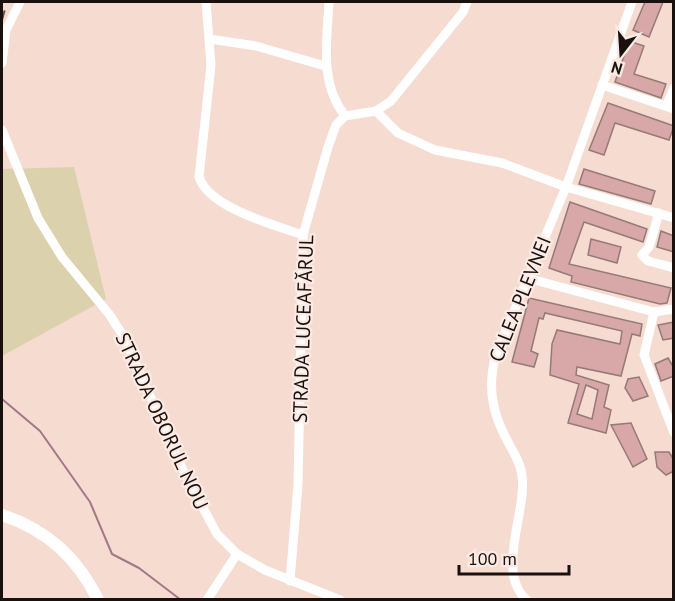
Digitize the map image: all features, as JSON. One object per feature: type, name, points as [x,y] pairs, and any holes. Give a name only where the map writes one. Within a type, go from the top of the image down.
[{"type":"main road","points":[[2,515],[25,523],[51,538],[75,561],[98,600]]},
{"type":"street","points":[[2,63],[6,30],[20,2]]},
{"type":"street","points":[[206,2],[210,39],[207,120],[199,177],[202,188],[233,208],[303,235]]},
{"type":"street","points":[[329,2],[325,66],[332,96],[345,116],[376,111],[402,90],[463,12],[467,2]]},
{"type":"street","name":"CALEA PLEVNEI","points":[[527,600],[521,595],[511,571],[523,492],[522,475],[494,415],[491,371],[566,187],[632,2]]},
{"type":"street","points":[[210,39],[256,46],[325,66]]},
{"type":"street","points":[[602,85],[670,108],[674,88]]},
{"type":"street","points":[[376,111],[398,133],[410,140],[468,158],[502,163],[566,187],[674,218]]},
{"type":"street","name":"STRADA LUCEAFĂRUL","points":[[290,581],[298,485],[303,235],[336,125],[345,116]]},
{"type":"street","name":"STRADA OBORUL NOU","points":[[2,130],[38,218],[62,257],[109,314],[124,337],[200,504],[217,534],[237,554],[290,581],[324,591],[340,600]]},
{"type":"street","points":[[659,213],[649,248],[642,255],[648,261],[674,268]]},
{"type":"street","points":[[527,279],[654,312],[674,309]]},
{"type":"street","points":[[654,312],[644,355],[674,433]]},
{"type":"street","points":[[207,600],[237,554]]},
{"type":"shaded area","points":[[74,167],[106,299],[2,356],[2,169]]},
{"type":"building","points":[[645,2],[663,2],[649,37],[633,30]]},
{"type":"building","points":[[629,41],[644,46],[634,74],[666,84],[661,98],[615,82]]},
{"type":"building","points":[[608,103],[674,126],[669,140],[615,123],[604,155],[589,150]]},
{"type":"building","points":[[584,169],[655,191],[651,204],[579,184]]},
{"type":"building","points":[[570,202],[647,229],[643,242],[584,222],[569,264],[671,288],[667,303],[660,304],[571,282],[572,276],[549,268]]},
{"type":"building","points":[[661,231],[674,236],[674,252],[657,247]]},
{"type":"building","points":[[591,239],[621,247],[617,263],[588,255]]},
{"type":"building","points":[[529,298],[642,324],[640,336],[632,334],[621,376],[577,367],[576,375],[609,385],[604,407],[611,410],[606,433],[568,423],[579,384],[550,375],[552,344],[557,330],[620,344],[622,331],[545,313],[543,319],[539,318],[531,351],[538,354],[534,367],[512,362]],"holes":[[[586,385],[598,390],[592,419],[577,414]]]},
{"type":"building","points":[[674,322],[674,338],[663,340],[658,325]]},
{"type":"building","points":[[668,358],[674,368],[674,376],[661,381],[655,364]]},
{"type":"building","points":[[639,377],[648,396],[633,401],[625,388],[628,379]]},
{"type":"building","points":[[631,423],[647,459],[633,467],[611,425]]},
{"type":"building","points":[[655,452],[669,452],[674,460],[674,471],[666,475],[657,467]]},
{"type":"waterway","points":[[2,399],[40,431],[90,502],[112,554],[139,568],[181,600]]},
{"type":"railway","points":[[2,20],[7,2]]}]
